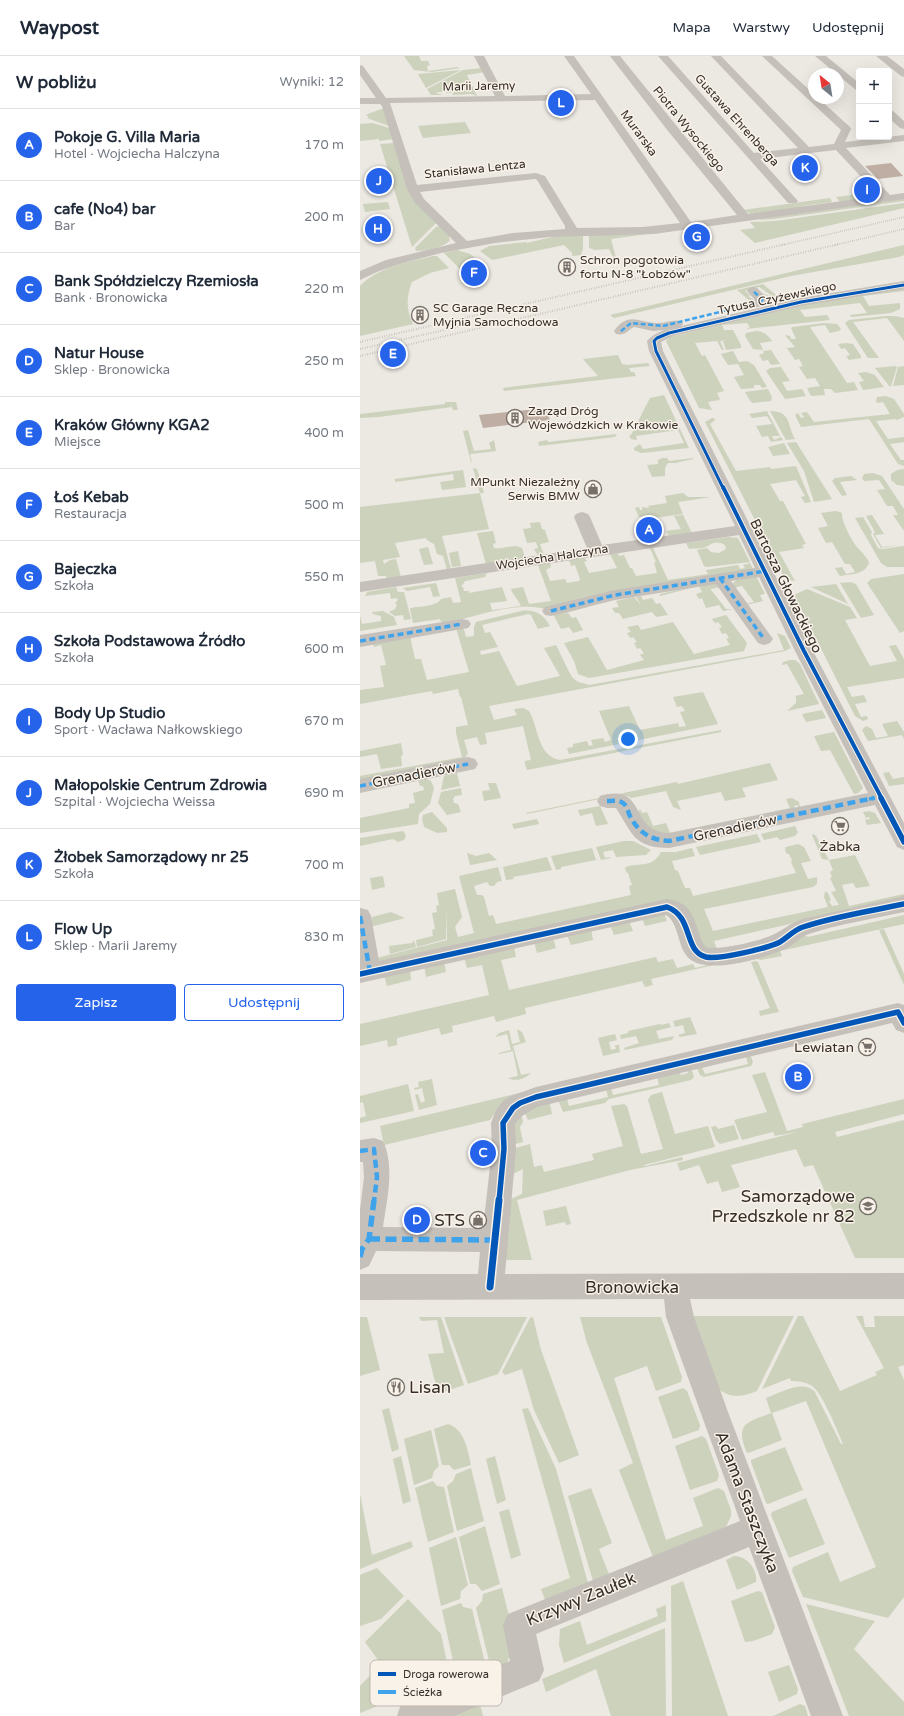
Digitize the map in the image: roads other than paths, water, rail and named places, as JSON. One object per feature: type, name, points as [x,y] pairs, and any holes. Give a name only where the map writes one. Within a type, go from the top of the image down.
[{"type":"street","points":[[479,56],[502,99]]},
{"type":"street","name":"Murarska","points":[[569,56],[688,226]]},
{"type":"street","name":"Piotra Wysockiego","points":[[615,56],[672,129],[745,218]]},
{"type":"street","name":"Gustawa Ehrenberga","points":[[663,56],[792,201]]},
{"type":"street","points":[[716,56],[806,150]]},
{"type":"street","points":[[767,56],[846,129],[838,146]]},
{"type":"street","points":[[820,56],[856,86]]},
{"type":"street","points":[[881,56],[904,74]]},
{"type":"street","points":[[360,68],[384,100],[395,129],[412,189],[419,200],[464,244]]},
{"type":"street","name":"Marii Jaremy","points":[[360,100],[502,99],[598,96]]},
{"type":"street","points":[[892,116],[904,126]]},
{"type":"street","points":[[752,157],[904,138]]},
{"type":"street","points":[[838,146],[887,198]]},
{"type":"street","name":"Stanisława Lentza","points":[[412,189],[528,176],[541,178],[571,226],[571,231]]},
{"type":"street","points":[[360,276],[389,263],[464,244],[536,234],[571,231],[635,232],[904,196]]},
{"type":"street","name":"Tytusa Czyżewskiego","points":[[655,339],[672,332],[801,302],[904,285]]},
{"type":"street","points":[[621,331],[632,323],[642,323],[653,327],[663,326],[764,301],[753,291]]},
{"type":"street","name":"Bartosza Głowackiego","points":[[655,339],[654,345],[656,351],[832,705],[904,842]]},
{"type":"street","points":[[582,517],[596,551]]},
{"type":"street","name":"Wojciecha Halczyna","points":[[360,587],[716,533],[745,530]]},
{"type":"street","points":[[551,611],[616,595],[765,571]]},
{"type":"street","points":[[720,578],[764,639]]},
{"type":"street","points":[[360,641],[462,624]]},
{"type":"street","name":"Grenadierów","points":[[360,786],[468,764]]},
{"type":"street","name":"Grenadierów","points":[[607,801],[622,802],[625,805],[634,825],[641,833],[649,837],[665,841],[677,840],[881,798]]},
{"type":"street","points":[[360,916],[365,973],[667,908],[674,909],[681,915],[696,952],[704,957],[716,957],[777,943],[801,927],[904,904]]},
{"type":"street","points":[[490,1287],[504,1149],[503,1123],[508,1113],[520,1103],[552,1093],[898,1012],[904,1023]]},
{"type":"street","points":[[360,1151],[374,1149],[377,1177],[365,1248],[494,1240]]},
{"type":"street","name":"Adama Staszczyka","points":[[675,1286],[680,1317],[827,1716]]},
{"type":"street","name":"Bronowicka","points":[[360,1287],[904,1286]]},
{"type":"street","name":"Krzywy Zaułek","points":[[502,1680],[528,1670],[519,1625],[757,1529]]},
{"type":"street","name":"Krzywy Zaułek","points":[[413,1716],[438,1706]]},
{"type":"railway","points":[[782,245],[904,217]]},
{"type":"railway","points":[[835,245],[904,229]]},
{"type":"railway","points":[[360,342],[786,244]]},
{"type":"railway","points":[[360,356],[839,244]]},
{"type":"railway","points":[[360,349],[462,326]]},
{"type":"place","name":"Flow Up","points":[[561,103]]},
{"type":"place","name":"Żłobek Samorządowy nr 25","points":[[805,168]]},
{"type":"place","name":"Małopolskie Centrum Zdrowia","points":[[379,181]]},
{"type":"place","name":"Body Up Studio","points":[[867,190]]},
{"type":"place","name":"Szkoła Podstawowa Źródło","points":[[378,229]]},
{"type":"place","name":"Bajeczka","points":[[697,237]]},
{"type":"place","name":"Schron pogotowia fortu N-8 \"Łobzów\"","points":[[567,267]]},
{"type":"place","name":"Łoś Kebab","points":[[474,273]]},
{"type":"place","name":"SC Garage Ręczna Myjnia Samochodowa","points":[[420,315]]},
{"type":"place","name":"Kraków Główny KGA2","points":[[393,354]]},
{"type":"place","name":"Zarząd Dróg Wojewódzkich w Krakowie","points":[[515,418]]},
{"type":"place","name":"MPunkt Niezależny Serwis BMW","points":[[593,489]]},
{"type":"place","name":"Pokoje G. Villa Maria","points":[[649,530]]},
{"type":"place","name":"Żabka","points":[[840,826]]},
{"type":"place","name":"Lewiatan","points":[[867,1047]]},
{"type":"place","name":"cafe (No4) bar","points":[[798,1077]]},
{"type":"place","name":"Bank Spółdzielczy Rzemiosła","points":[[483,1153]]},
{"type":"place","name":"Samorządowe Przedszkole nr 82","points":[[868,1206]]},
{"type":"place","name":"Natur House","points":[[417,1220]]},
{"type":"place","name":"STS","points":[[478,1220]]},
{"type":"place","name":"Lisan","points":[[396,1387]]}]
